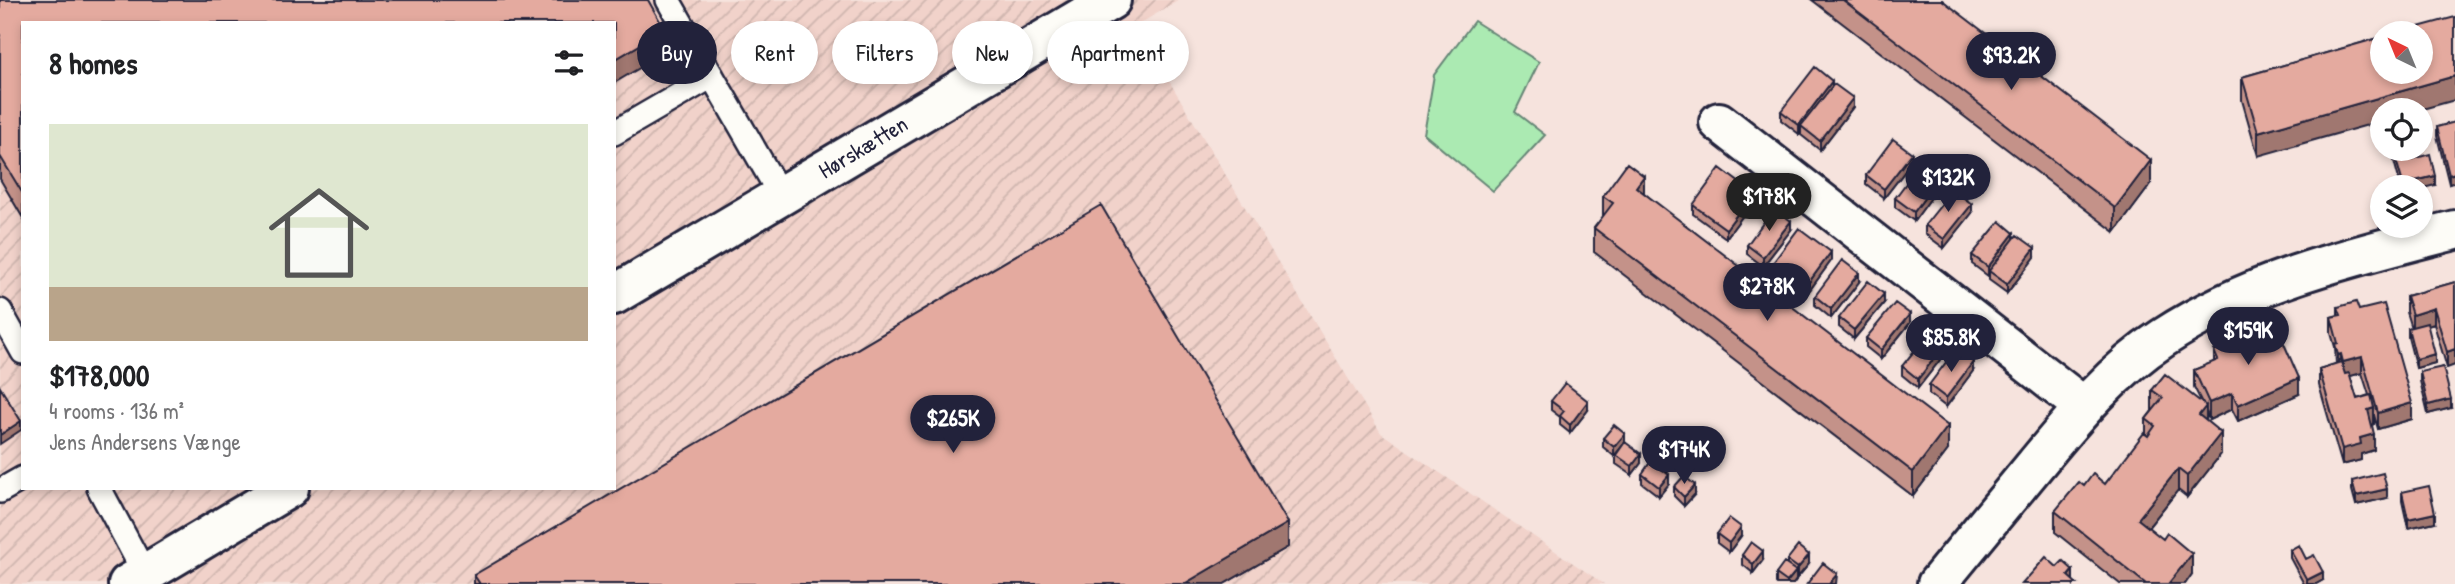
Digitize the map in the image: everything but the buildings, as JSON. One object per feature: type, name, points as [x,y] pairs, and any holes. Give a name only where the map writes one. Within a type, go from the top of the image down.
[{"type":"street","name":"Hørskætten","points":[[616,294],[1111,0]]},
{"type":"street","points":[[1719,122],[2084,407]]},
{"type":"street","points":[[1937,584],[2084,407],[2160,340],[2245,293],[2339,260],[2455,230]]},
{"type":"street","points":[[142,581],[286,490]]},
{"type":"lane","points":[[668,0],[680,21]]},
{"type":"lane","points":[[616,132],[698,84]]},
{"type":"lane","points":[[717,84],[781,196]]},
{"type":"lane","points":[[0,311],[21,348]]},
{"type":"lane","points":[[0,491],[21,479]]},
{"type":"lane","points":[[100,490],[142,581]]},
{"type":"shaded area","points":[[0,0],[1179,0],[1144,21],[1047,21],[1047,84],[1171,84],[1381,433],[1604,584],[0,584]]},
{"type":"green space","points":[[1474,21],[1539,62],[1515,112],[1545,135],[1493,191],[1424,134],[1434,75]]}]
